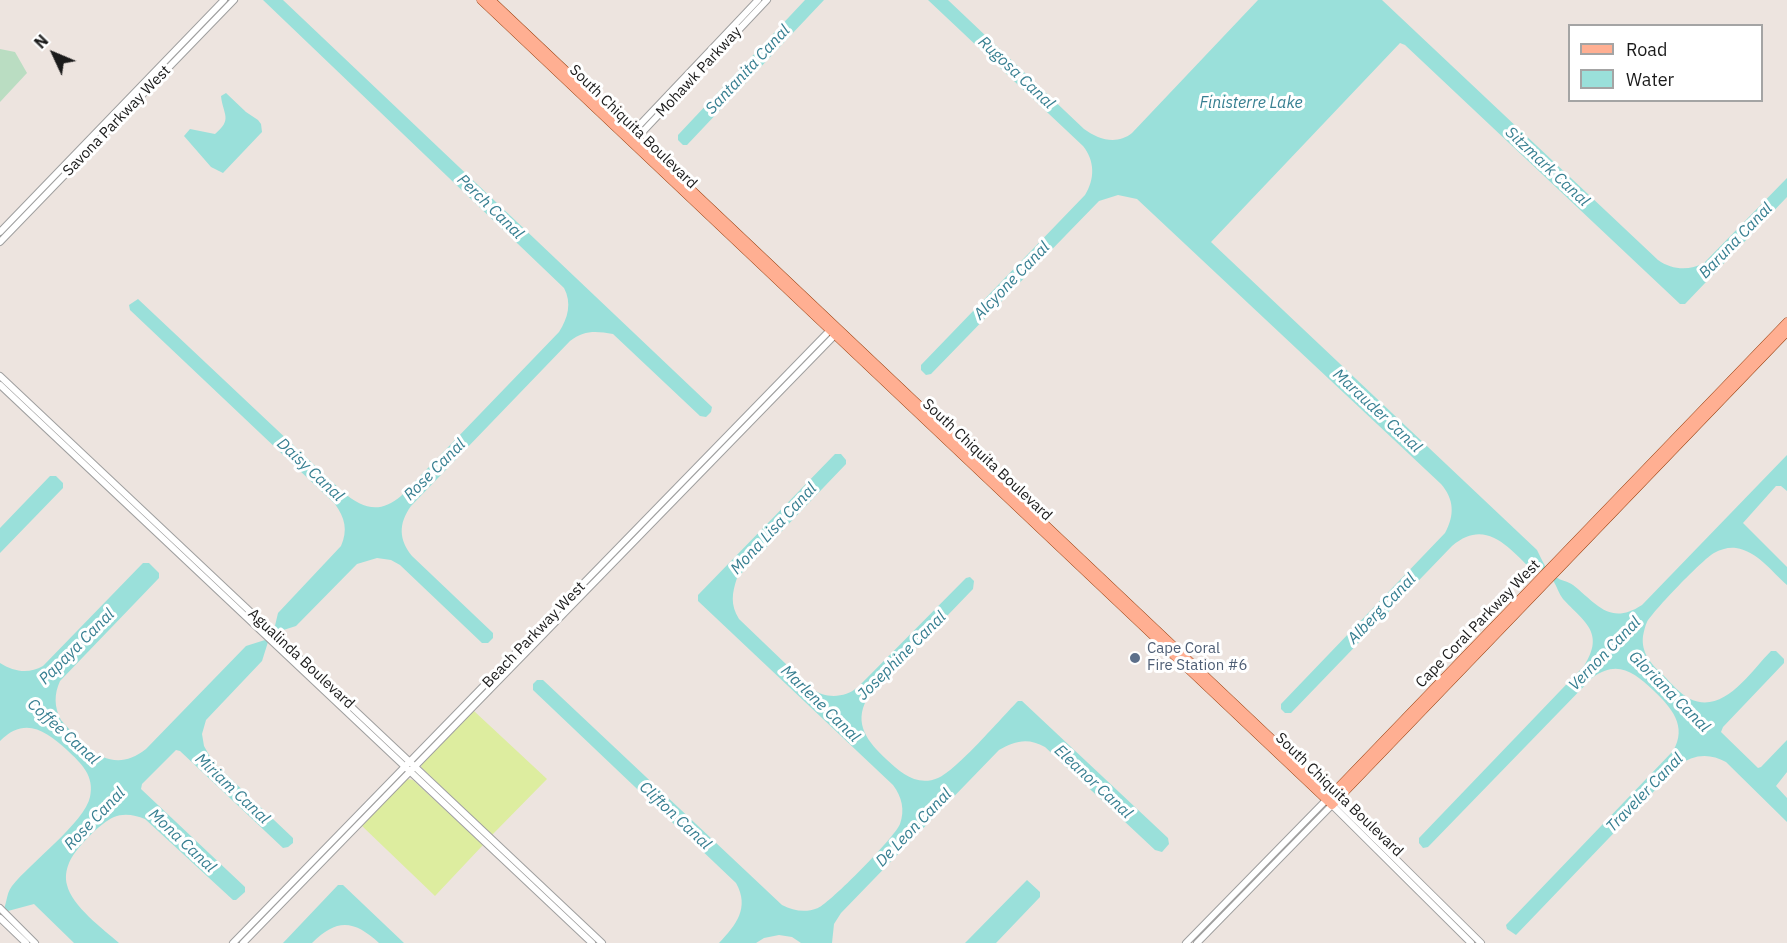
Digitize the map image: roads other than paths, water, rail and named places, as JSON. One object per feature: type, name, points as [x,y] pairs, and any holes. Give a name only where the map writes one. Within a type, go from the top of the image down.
[{"type":"main road","name":"South Chiquita Boulevard","points":[[481,0],[1331,800]]},
{"type":"main road","name":"South Chiquita Boulevard","points":[[491,0],[631,139]]},
{"type":"main road","name":"Cape Coral Parkway West","points":[[1556,567],[1787,322]]},
{"type":"main road","name":"Cape Coral Parkway West","points":[[1331,800],[1486,634],[1543,580],[1745,376],[1785,334],[1787,327]]},
{"type":"main road","points":[[1745,376],[1751,364],[1774,340],[1774,336]]},
{"type":"main road","name":"Cape Coral Parkway West","points":[[1331,800],[1458,674],[1543,580]]},
{"type":"main road","points":[[1458,674],[1465,661],[1487,639],[1486,634]]},
{"type":"main road","points":[[1391,743],[1392,736],[1414,714],[1420,703]]},
{"type":"street","name":"Savona Parkway West","points":[[0,232],[224,0]]},
{"type":"street","name":"Savona Parkway West","points":[[0,242],[234,0]]},
{"type":"street","name":"Mohawk Parkway","points":[[631,139],[758,0]]},
{"type":"street","name":"Mohawk Parkway","points":[[631,139],[767,0]]},
{"type":"street","name":"Beach Parkway West","points":[[243,943],[410,767],[835,331]]},
{"type":"street","name":"Agualinda Boulevard","points":[[0,376],[265,631]]},
{"type":"street","name":"Agualinda Boulevard","points":[[0,386],[602,943]]},
{"type":"street","name":"Beach Parkway West","points":[[233,943],[410,767]]},
{"type":"street","name":"Agualinda Boulevard","points":[[410,767],[592,943]]},
{"type":"street","name":"Cape Coral Parkway West","points":[[1186,943],[1276,851],[1331,800]]},
{"type":"street","name":"Cape Coral Parkway West","points":[[1197,943],[1331,800]]},
{"type":"street","name":"South Chiquita Boulevard","points":[[1331,800],[1471,943]]},
{"type":"street","name":"South Chiquita Boulevard","points":[[1331,800],[1481,943]]},
{"type":"street","points":[[1262,876],[1263,870],[1276,851]]},
{"type":"street","points":[[1232,908],[1231,902],[1245,887],[1250,877]]},
{"type":"street","points":[[1,908],[26,943]]},
{"type":"street","points":[[0,918],[8,920],[35,943]]},
{"type":"water","points":[[263,0],[283,0],[712,407],[706,417],[700,416],[613,334],[585,333],[570,341],[411,506],[402,526],[403,538],[408,550],[493,633],[493,638],[488,643],[482,643],[400,565],[391,560],[377,558],[357,564],[296,626],[277,632],[274,630],[278,613],[341,546],[345,529],[341,514],[335,504],[130,310],[129,305],[138,299],[343,492],[350,498],[372,507],[386,505],[401,496],[559,332],[565,321],[568,299],[564,288]]},
{"type":"water","name":"Santanita Canal","points":[[805,0],[824,0],[687,145],[683,145],[678,140],[678,135]]},
{"type":"water","points":[[928,0],[948,0],[1084,129],[1096,136],[1114,140],[1132,133],[1258,0],[1382,0],[1658,260],[1675,267],[1687,268],[1704,263],[1787,178],[1787,197],[1685,304],[1680,304],[1405,45],[1400,43],[1211,242],[1537,550],[1553,575],[1573,585],[1597,605],[1612,613],[1631,611],[1642,605],[1787,455],[1787,491],[1781,486],[1776,486],[1743,523],[1787,567],[1787,585],[1751,553],[1736,548],[1719,550],[1689,575],[1651,616],[1646,625],[1643,642],[1648,658],[1659,671],[1686,697],[1702,702],[1714,701],[1736,688],[1771,651],[1776,651],[1784,659],[1784,663],[1723,727],[1721,732],[1758,768],[1787,740],[1787,772],[1776,786],[1787,798],[1787,822],[1726,762],[1708,756],[1690,759],[1678,766],[1516,935],[1507,929],[1506,925],[1673,751],[1679,733],[1671,710],[1660,696],[1632,673],[1617,669],[1601,672],[1592,678],[1428,847],[1423,848],[1419,843],[1419,838],[1584,666],[1593,644],[1589,628],[1560,595],[1553,580],[1541,569],[1533,571],[1506,545],[1486,535],[1476,534],[1452,546],[1291,713],[1285,713],[1281,709],[1281,704],[1445,533],[1452,514],[1451,501],[1441,484],[1137,199],[1118,195],[1099,201],[931,374],[926,375],[921,370],[921,365],[1085,195],[1092,176],[1092,164],[1083,146]]},
{"type":"water","points":[[226,93],[258,120],[262,132],[223,173],[211,167],[184,136],[190,129],[215,134],[221,129],[226,116],[221,96]]},
{"type":"water","points":[[835,454],[841,454],[846,464],[737,578],[733,599],[734,609],[739,619],[812,689],[829,696],[841,695],[858,687],[966,578],[970,577],[974,581],[973,589],[867,699],[863,708],[862,724],[868,739],[904,774],[916,780],[930,780],[938,778],[956,765],[1018,701],[1022,701],[1168,838],[1169,844],[1162,852],[1155,850],[1045,747],[1033,742],[1016,742],[999,750],[841,913],[834,924],[832,943],[801,943],[792,937],[779,935],[764,938],[756,943],[719,943],[731,930],[739,916],[742,900],[736,883],[533,690],[533,684],[537,680],[543,680],[782,905],[804,911],[813,910],[825,903],[862,869],[896,831],[902,814],[899,794],[893,785],[698,601],[698,595]]},
{"type":"water","points":[[50,476],[56,476],[63,483],[63,488],[0,553],[0,528]]},
{"type":"water","points":[[143,563],[149,563],[159,573],[159,578],[60,681],[56,700],[61,720],[79,740],[99,755],[121,760],[133,757],[146,749],[246,646],[265,640],[268,642],[262,661],[206,720],[202,734],[204,746],[213,762],[293,838],[293,843],[283,848],[180,751],[176,750],[142,784],[141,789],[245,887],[245,892],[233,900],[145,819],[130,815],[118,816],[102,824],[82,844],[69,863],[66,877],[70,893],[75,901],[89,917],[119,943],[74,943],[34,904],[8,911],[0,920],[12,886],[78,818],[86,807],[91,789],[89,776],[82,765],[59,743],[43,732],[27,728],[18,729],[0,741],[0,663],[22,671],[43,666]]},
{"type":"water","points":[[1027,880],[1040,892],[1040,897],[996,943],[965,943]]},
{"type":"water","points":[[338,885],[343,885],[404,943],[379,943],[362,930],[346,925],[330,929],[312,943],[283,943]]},
{"type":"place","name":"Cape Coral Fire Station #6","points":[[1135,658]]},
{"type":"water label","name":"Rugosa Canal","points":[[1016,73]]},
{"type":"water label","name":"Finisterre Lake","points":[[1251,103]]},
{"type":"water label","name":"Sitzmark Canal","points":[[1547,167]]},
{"type":"water label","name":"Perch Canal","points":[[490,207]]},
{"type":"water label","name":"Baruna Canal","points":[[1736,241]]},
{"type":"water label","name":"Alcyone Canal","points":[[1012,281]]},
{"type":"water label","name":"Marauder Canal","points":[[1377,411]]},
{"type":"water label","name":"Daisy Canal","points":[[310,470]]},
{"type":"water label","name":"Rose Canal","points":[[435,470]]},
{"type":"water label","name":"Mona Lisa Canal","points":[[774,529]]},
{"type":"water label","name":"Alberg Canal","points":[[1382,609]]},
{"type":"water label","name":"Papaya Canal","points":[[77,647]]},
{"type":"water label","name":"Vernon Canal","points":[[1605,654]]},
{"type":"water label","name":"Josephine Canal","points":[[902,656]]},
{"type":"water label","name":"Gloriana Canal","points":[[1669,692]]},
{"type":"water label","name":"Marlene Canal","points":[[820,704]]},
{"type":"water label","name":"Coffee Canal","points":[[63,732]]},
{"type":"water label","name":"Eleanor Canal","points":[[1093,782]]},
{"type":"water label","name":"Miriam Canal","points":[[232,789]]},
{"type":"water label","name":"Traveler Canal","points":[[1645,793]]},
{"type":"water label","name":"Clifton Canal","points":[[675,816]]},
{"type":"water label","name":"Rose Canal","points":[[95,819]]},
{"type":"water label","name":"De Leon Canal","points":[[914,828]]},
{"type":"water label","name":"Mona Canal","points":[[182,841]]}]
